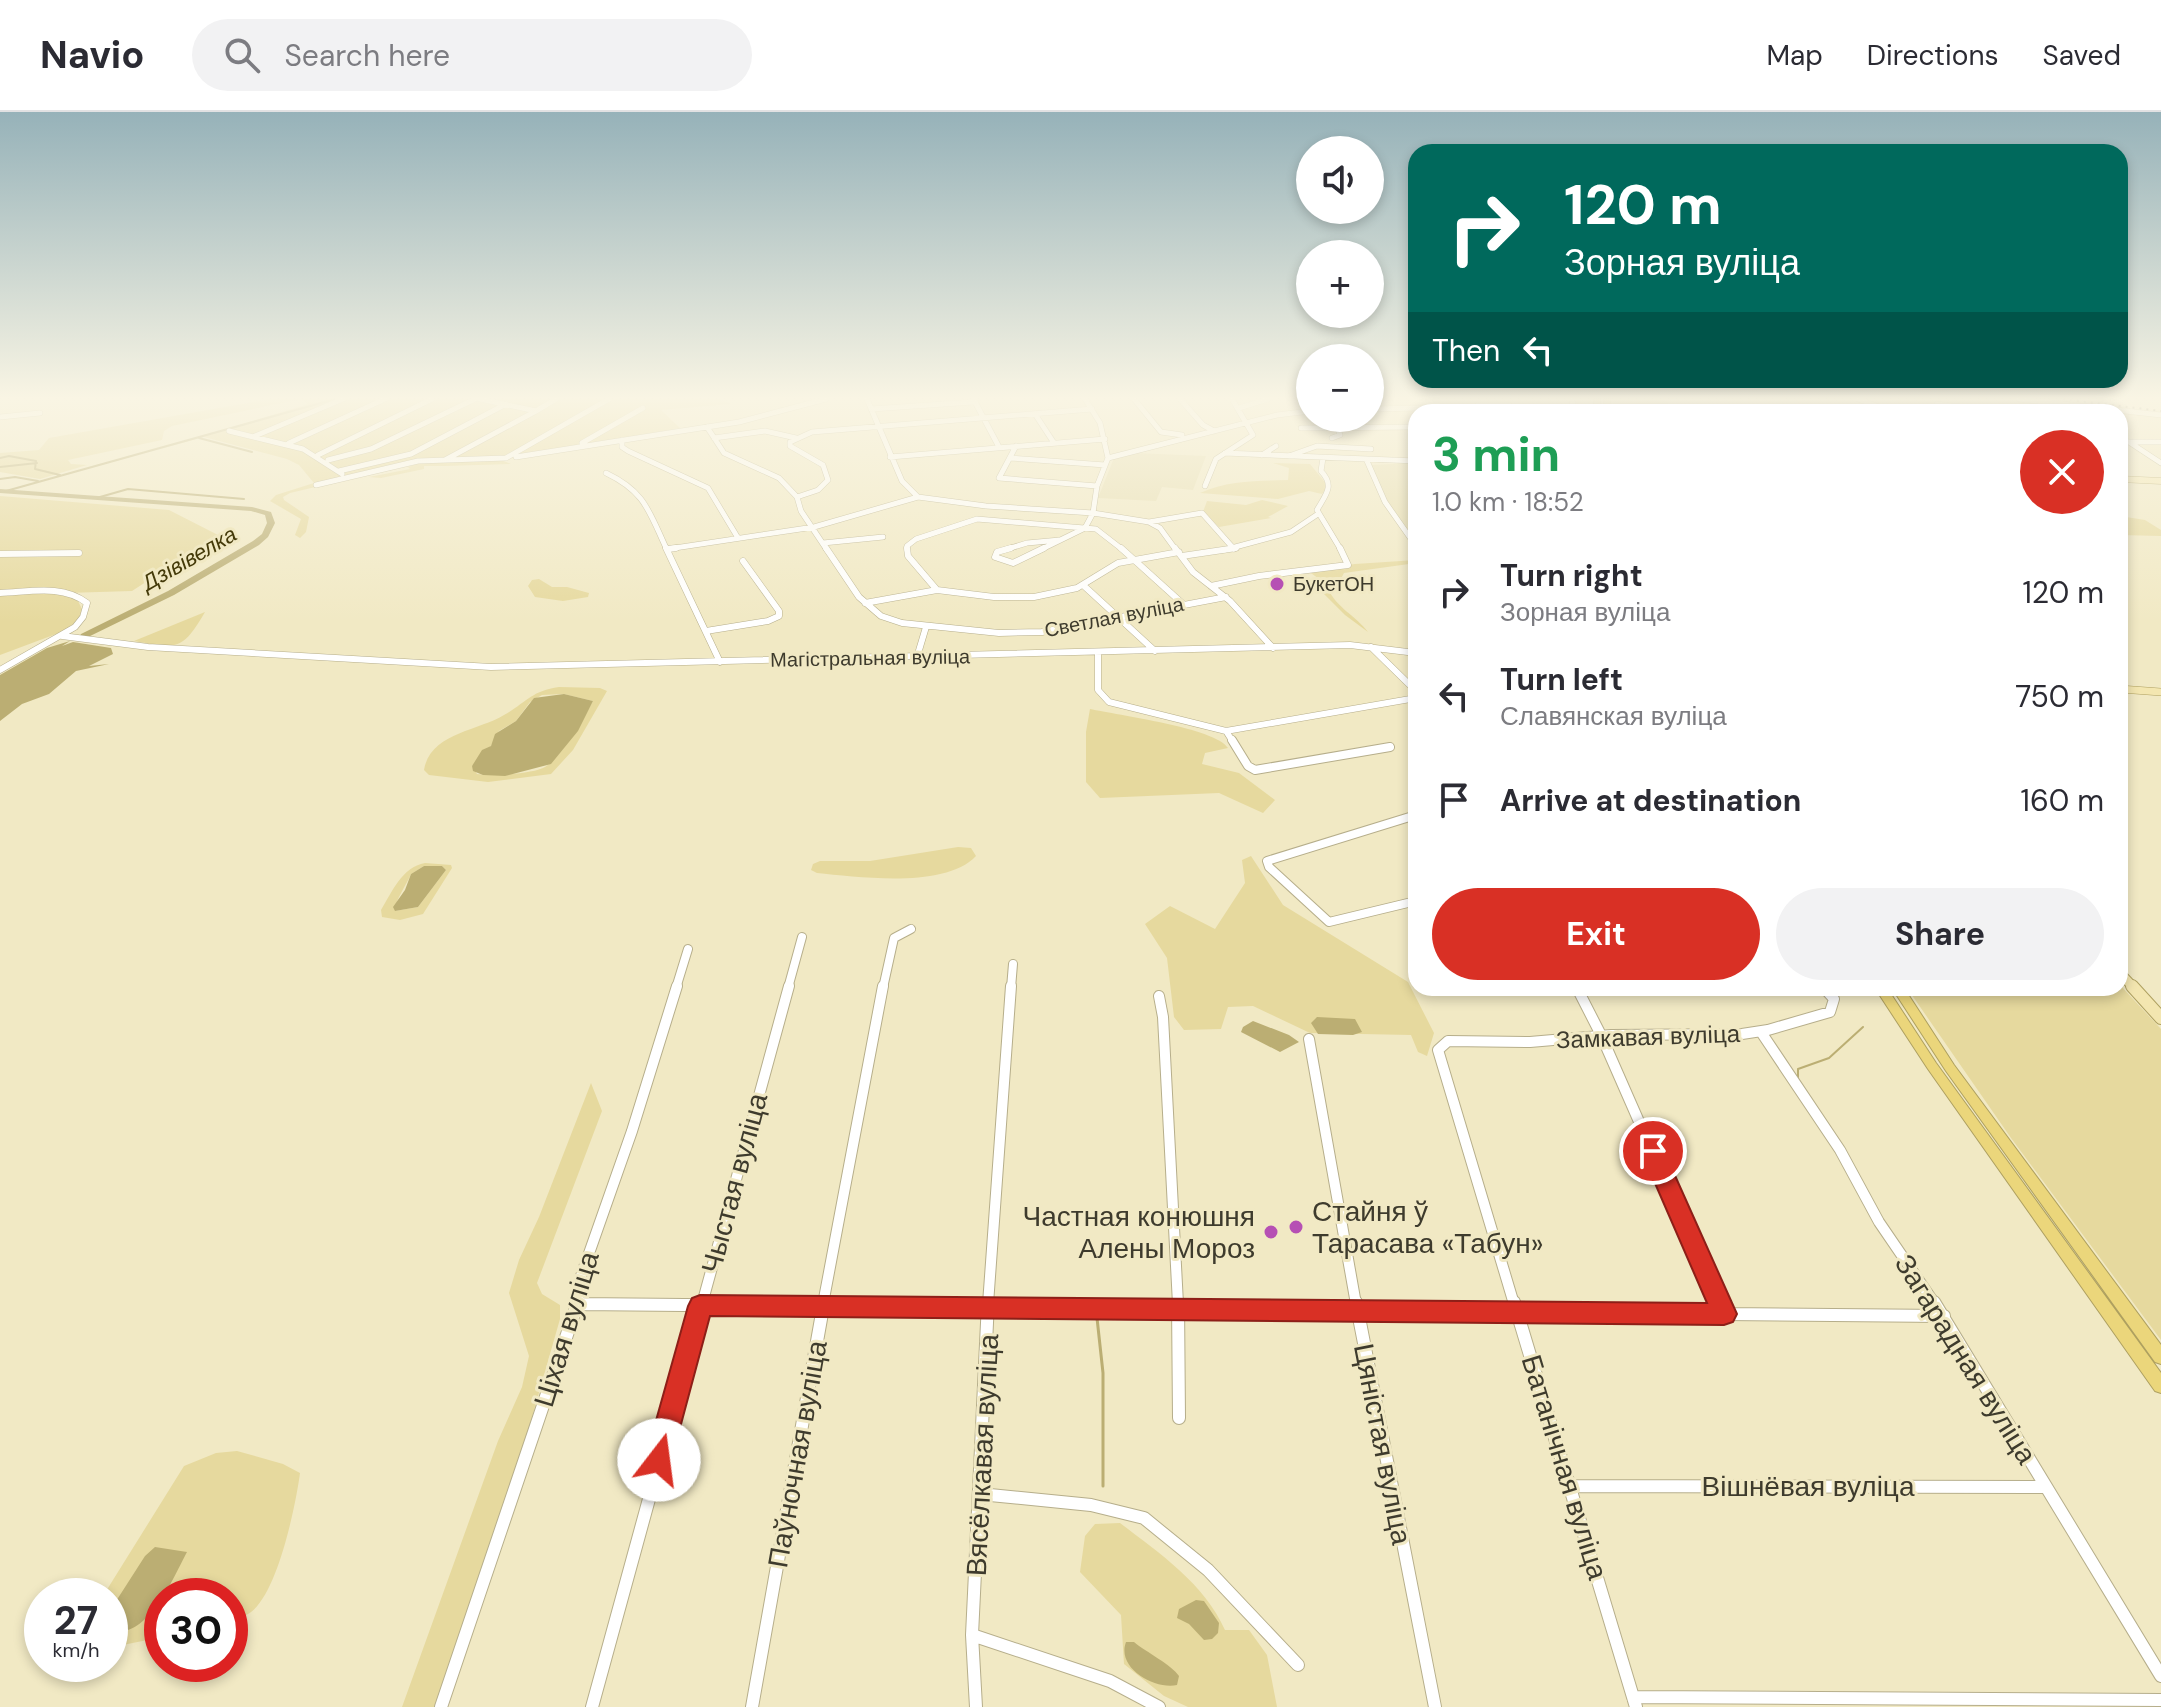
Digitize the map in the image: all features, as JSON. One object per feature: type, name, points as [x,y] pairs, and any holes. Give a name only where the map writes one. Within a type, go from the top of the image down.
[{"type":"highway","points":[[1886,996],[1932,1066],[2161,1386]]},
{"type":"highway","points":[[1903,996],[1950,1068],[2161,1357]]},
{"type":"main road","points":[[2128,479],[2161,481]]},
{"type":"main road","points":[[2128,687],[2161,689]]},
{"type":"main road","points":[[2128,982],[2161,1018]]},
{"type":"street","points":[[342,473],[347,478]]},
{"type":"street","points":[[316,485],[366,473]]},
{"type":"street","points":[[607,473],[625,482],[643,498],[720,662]]},
{"type":"street","points":[[677,473],[708,488],[738,538]]},
{"type":"street","points":[[771,473],[797,497],[801,511],[850,586],[865,603],[937,590],[1026,598],[1083,585],[1106,568],[1134,559],[1255,545],[1311,521],[1318,514]]},
{"type":"street","points":[[797,497],[818,490],[828,480],[826,473]]},
{"type":"street","points":[[899,473],[907,489],[918,497]]},
{"type":"street","points":[[1002,473],[999,478],[1097,486]]},
{"type":"street","points":[[1060,540],[1027,543],[995,554],[1000,561],[1011,566],[1085,528],[1093,513],[1102,473]]},
{"type":"street","points":[[1205,486],[1209,473]]},
{"type":"street","points":[[1211,586],[1259,576],[1348,565],[1318,514],[1318,505],[1330,488],[1322,473]]},
{"type":"street","points":[[1374,473],[1385,502],[1408,535]]},
{"type":"street","points":[[668,549],[814,527],[918,497],[986,506],[1093,513],[1149,522],[1160,528],[1193,572],[1226,597],[1273,648]]},
{"type":"street","points":[[977,519],[986,506]]},
{"type":"street","points":[[1149,522],[1158,518],[1202,513],[1234,549]]},
{"type":"street","points":[[937,590],[908,556],[907,546],[916,539],[977,519],[1085,528],[1108,536],[1183,604]]},
{"type":"street","points":[[823,543],[883,537]]},
{"type":"street","points":[[0,554],[79,553]]},
{"type":"street","points":[[706,631],[768,621],[780,614],[743,561]]},
{"type":"street","points":[[1083,585],[1155,651]]},
{"type":"street","points":[[0,593],[67,591],[80,596],[87,603],[81,620],[62,636],[0,670]]},
{"type":"street","name":"Светлая вуліца","points":[[865,603],[881,616],[926,627],[1033,632],[1226,597]]},
{"type":"street","points":[[917,657],[926,627]]},
{"type":"street","name":"Магістральная вуліца","points":[[62,636],[148,647],[445,665],[720,662],[1370,646],[1408,652]]},
{"type":"street","points":[[1370,646],[1408,683]]},
{"type":"street","points":[[1098,653],[1098,690],[1109,702],[1226,731],[1408,699]]},
{"type":"street","points":[[1226,731],[1248,766],[1255,770],[1328,759],[1346,752],[1390,747]]},
{"type":"street","points":[[1408,817],[1267,861],[1290,889],[1329,922],[1408,903]]},
{"type":"street","name":"Паўночная вуліца","points":[[752,1707],[856,1118],[891,947],[894,938],[911,929]]},
{"type":"street","name":"Чыстая вуліца","points":[[592,1707],[802,937]]},
{"type":"street","name":"Ціхая вуліца","points":[[441,1707],[578,1304],[580,1279],[632,1131],[688,949]]},
{"type":"street","name":"Вясёлкавая вуліца","points":[[976,1707],[972,1635],[988,1308],[1013,964]]},
{"type":"street","points":[[1159,996],[1163,1017],[1178,1311],[1179,1418]]},
{"type":"street","points":[[1581,996],[1724,1314]]},
{"type":"street","name":"Замкавая вуліца","points":[[1445,1043],[1761,1032],[1830,1012],[1834,999],[1831,996]]},
{"type":"street","name":"Загарадная вуліца","points":[[1761,1032],[1840,1150],[1879,1222],[1944,1316],[2161,1676]]},
{"type":"street","name":"Цяністая вуліца","points":[[1309,1039],[1357,1309],[1435,1707]]},
{"type":"street","name":"Батанічная вуліца","points":[[1445,1043],[1438,1055],[1634,1702]]},
{"type":"street","points":[[578,1304],[1944,1316]]},
{"type":"street","name":"Вішнёвая вуліца","points":[[1571,1486],[2045,1487]]},
{"type":"street","points":[[980,1494],[1091,1505],[1144,1518],[1208,1570],[1298,1665]]},
{"type":"street","points":[[972,1635],[1110,1681],[1159,1707]]},
{"type":"street","points":[[1634,1702],[2161,1700]]},
{"type":"shaded area","points":[[8,473],[59,473],[40,479]]},
{"type":"shaded area","points":[[306,473],[373,473],[283,497],[309,517],[306,532],[300,538],[295,535],[301,519],[270,501],[276,495],[314,483]]},
{"type":"shaded area","points":[[387,473],[403,473],[381,478],[369,477]]},
{"type":"shaded area","points":[[1108,473],[1199,473],[1193,490],[1162,487],[1156,501],[1098,498]]},
{"type":"shaded area","points":[[1289,473],[1318,473],[1328,486],[1322,494],[1309,491],[1278,499],[1200,493],[1232,483],[1288,480]]},
{"type":"shaded area","points":[[1375,473],[1408,473],[1408,529],[1387,501]]},
{"type":"shaded area","points":[[0,496],[169,510],[218,535],[132,591],[66,593],[77,599],[82,609],[79,619],[64,631],[0,655]]},
{"type":"shaded area","points":[[1262,500],[1288,506],[1268,517],[1271,518],[1219,527],[1203,512],[1207,501],[1246,505]]},
{"type":"shaded area","points":[[2128,517],[2145,520],[2161,530],[2161,536],[2128,535]]},
{"type":"shaded area","points":[[1408,561],[1408,564],[1344,573],[1336,588],[1329,590],[1368,632],[1319,589],[1329,586],[1308,571]]},
{"type":"shaded area","points":[[539,579],[552,587],[567,587],[589,593],[588,597],[563,601],[535,597],[528,586],[532,580]]},
{"type":"shaded area","points":[[205,612],[190,634],[177,644],[170,646],[134,641]]},
{"type":"shaded area","points":[[70,641],[62,646],[73,642],[111,648],[113,654],[89,666],[109,664],[76,671],[49,694],[22,704],[0,721],[0,675],[47,648]]},
{"type":"shaded area","points":[[600,688],[607,691],[573,750],[551,774],[488,782],[429,775],[424,770],[435,748],[445,741],[493,720],[535,694],[550,689]],"holes":[[[564,694],[593,701],[565,746],[545,767],[522,773],[492,775],[477,774],[472,766],[491,746],[499,731],[516,721],[530,702],[542,695]]]},
{"type":"shaded area","points":[[564,694],[593,701],[578,731],[551,764],[505,776],[483,775],[473,771],[472,766],[482,750],[491,746],[495,734],[516,721],[534,698]]},
{"type":"shaded area","points":[[1090,709],[1186,728],[1220,741],[1228,748],[1205,753],[1202,764],[1239,773],[1275,800],[1263,813],[1219,793],[1100,798],[1086,782],[1086,732]]},
{"type":"shaded area","points":[[958,847],[971,848],[976,856],[962,866],[923,877],[878,878],[811,870],[813,864],[820,861],[870,861]]},
{"type":"shaded area","points":[[1251,856],[1283,905],[1408,982],[1408,996],[1415,996],[1434,1033],[1427,1056],[1418,1052],[1411,1035],[1310,1033],[1253,1006],[1228,1007],[1221,1029],[1184,1030],[1174,1017],[1167,958],[1145,924],[1170,906],[1215,929],[1245,883],[1242,860]]},
{"type":"shaded area","points":[[417,865],[451,865],[452,868],[423,914],[400,920],[382,917],[381,910],[394,888]],"holes":[[[424,866],[442,866],[446,870],[418,907],[395,911],[411,874]]]},
{"type":"shaded area","points":[[424,866],[442,866],[446,870],[418,907],[395,911],[393,907],[411,874]]},
{"type":"shaded area","points":[[2128,994],[2161,1029],[2161,1340],[2011,1138],[1913,996],[2128,996]]},
{"type":"shaded area","points":[[1317,1017],[1355,1019],[1362,1032],[1353,1035],[1318,1034],[1311,1023]]},
{"type":"shaded area","points":[[1253,1021],[1299,1042],[1280,1052],[1241,1032]]},
{"type":"shaded area","points":[[591,1083],[602,1111],[537,1283],[542,1294],[560,1305],[560,1319],[494,1550],[436,1707],[402,1707],[498,1441],[522,1387],[529,1356],[509,1293],[519,1260]]},
{"type":"shaded area","points":[[237,1451],[283,1464],[300,1473],[283,1549],[268,1590],[248,1613],[248,1578],[144,1578],[144,1641],[128,1644],[128,1578],[114,1578],[184,1466],[216,1453]]},
{"type":"shaded area","points":[[1120,1523],[1193,1583],[1225,1630],[1249,1630],[1267,1655],[1277,1707],[1188,1707],[1164,1696],[1124,1664],[1121,1615],[1080,1572],[1085,1536],[1095,1524]]},
{"type":"shaded area","points":[[155,1547],[187,1552],[173,1578],[144,1578],[144,1620],[128,1629],[128,1582],[145,1556]]},
{"type":"shaded area","points":[[1196,1600],[1204,1601],[1219,1623],[1218,1633],[1212,1639],[1204,1640],[1189,1624],[1177,1618],[1179,1609]]},
{"type":"shaded area","points":[[1126,1642],[1134,1642],[1171,1667],[1179,1676],[1177,1685],[1158,1684],[1140,1675],[1127,1660],[1124,1652]]},
{"type":"waterway","points":[[53,473],[60,475]]},
{"type":"waterway","points":[[6,491],[69,473]]},
{"type":"waterway","points":[[0,479],[15,477],[38,481]]},
{"type":"waterway","points":[[100,497],[128,489],[244,499]]},
{"type":"waterway","name":"Дзівівелка","points":[[0,491],[252,509],[268,514],[271,523],[256,543],[171,593],[84,636]]},
{"type":"waterway","points":[[1798,1079],[1798,1069],[1829,1058],[1863,1027]]},
{"type":"waterway","points":[[1097,1318],[1103,1373],[1103,1486]]},
{"type":"place","name":"БукетОН","points":[[1277,584]]},
{"type":"place","name":"Стайня ў Тарасава «Табун»","points":[[1296,1227]]},
{"type":"place","name":"Частная конюшня Алены Мороз","points":[[1271,1232]]},
{"type":"route","points":[[659,1460],[700,1306],[1724,1314],[1653,1151]]}]
